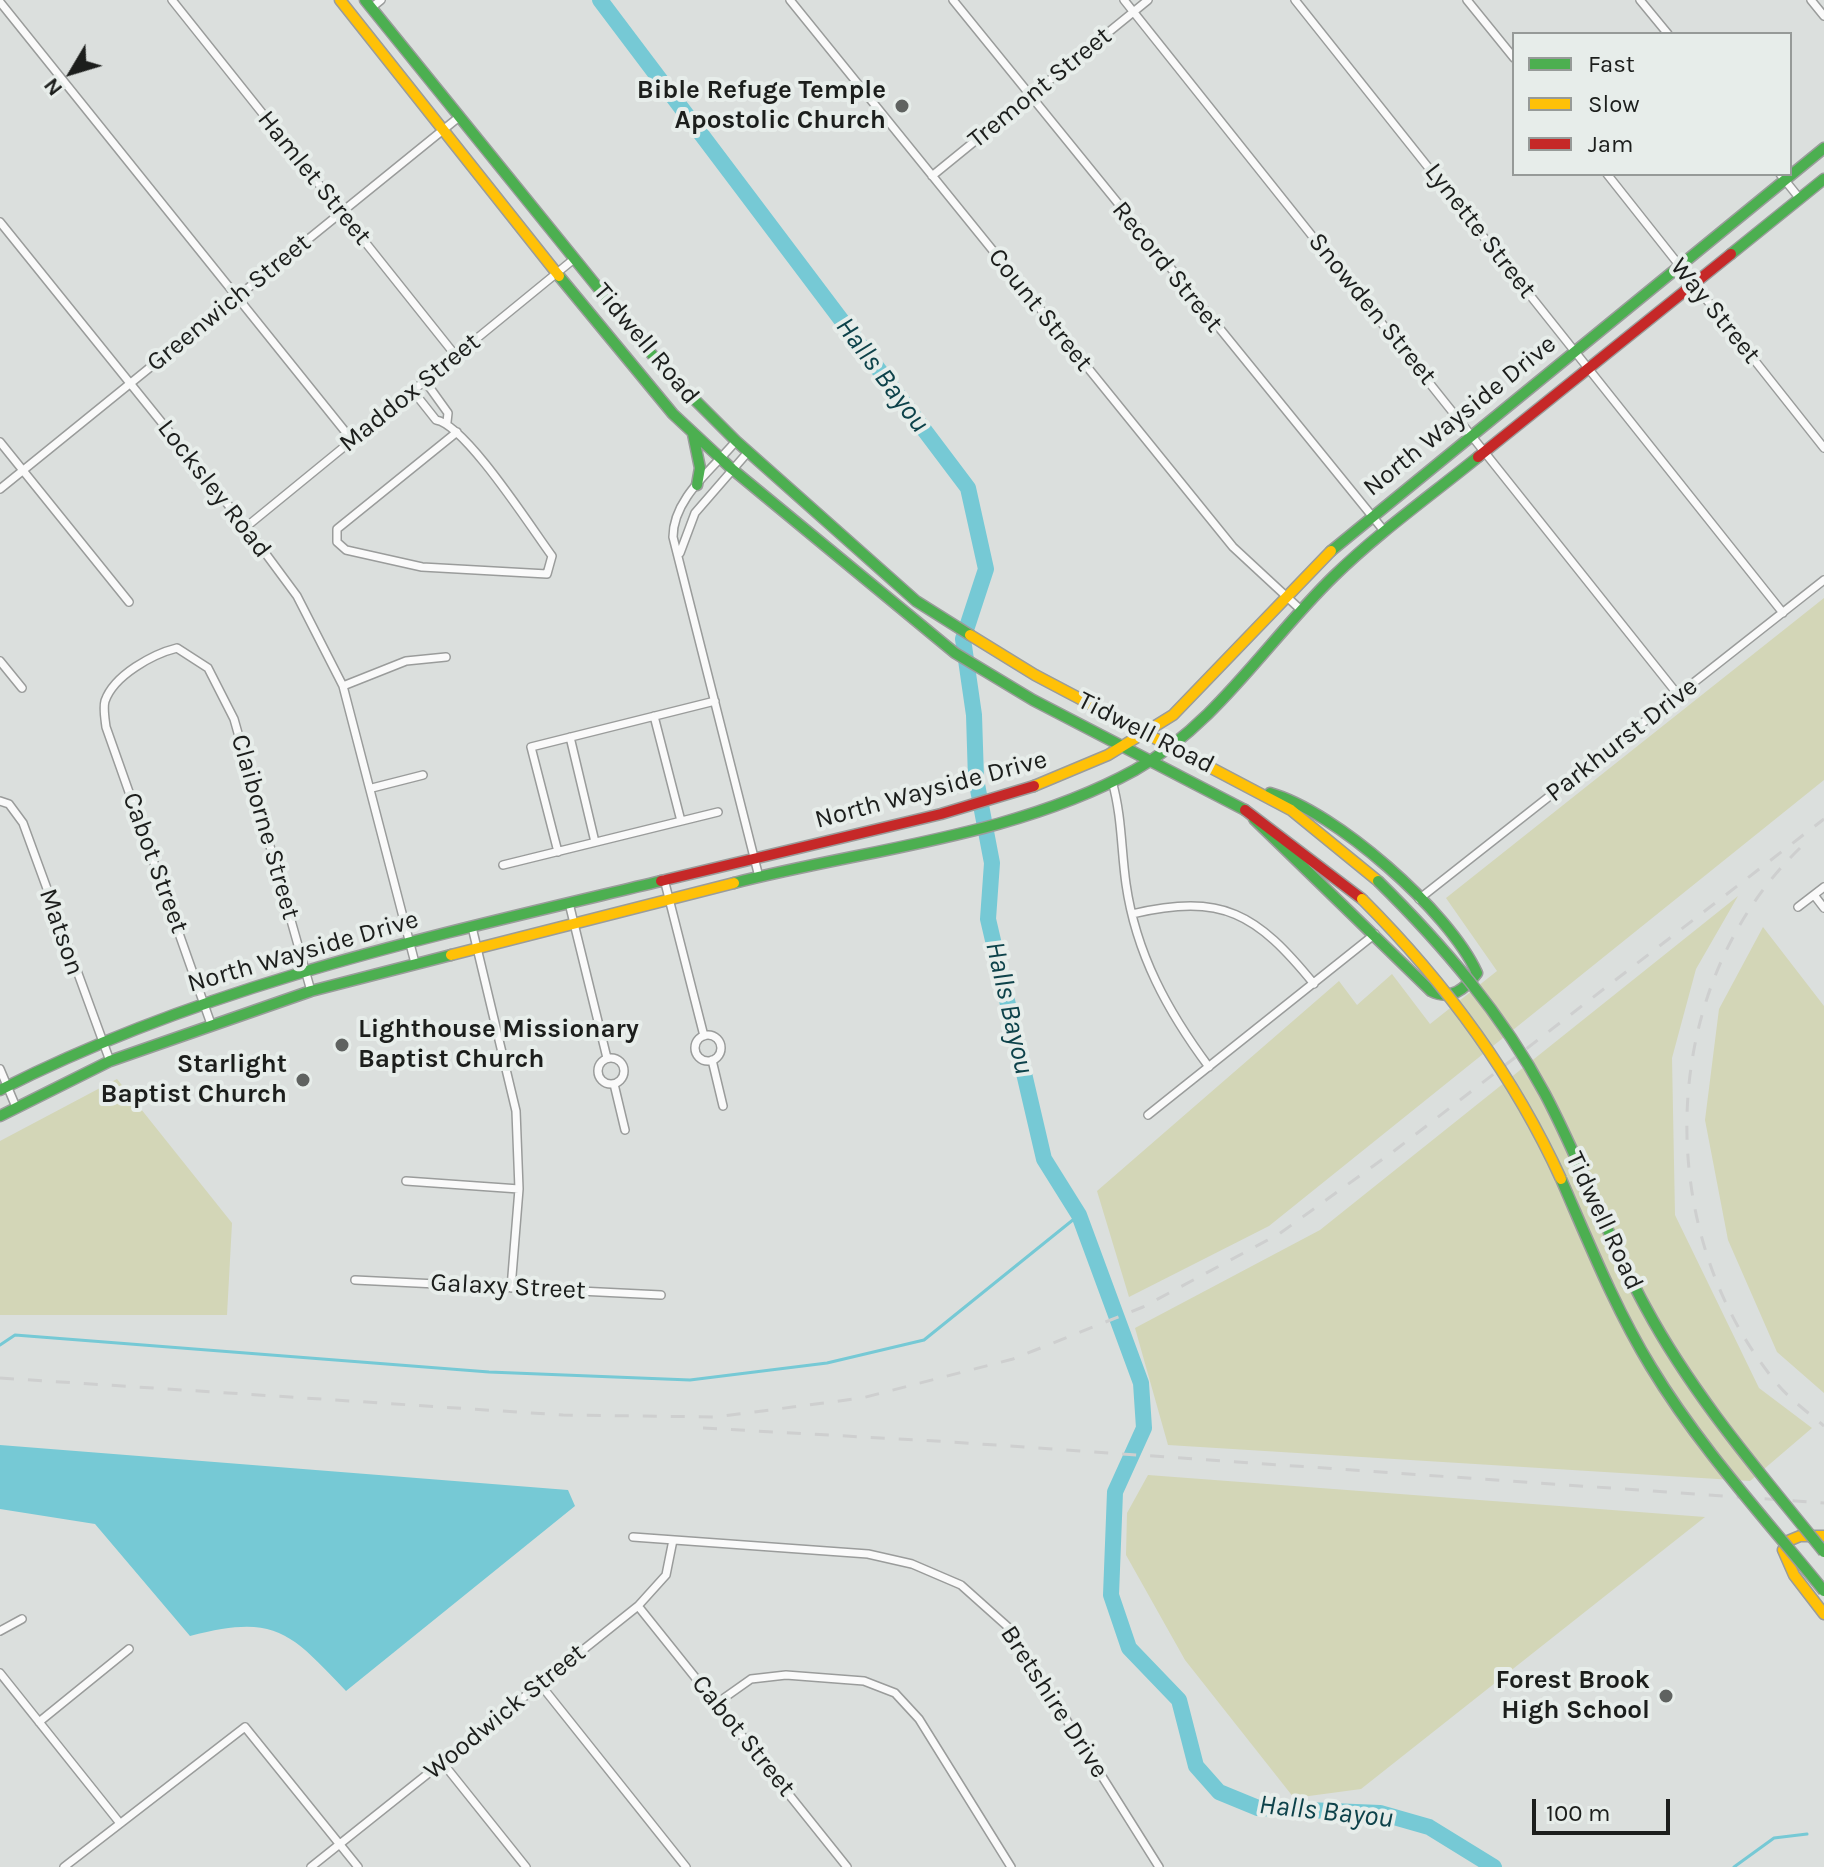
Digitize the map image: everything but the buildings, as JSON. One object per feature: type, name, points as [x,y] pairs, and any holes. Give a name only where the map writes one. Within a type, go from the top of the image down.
[{"type":"main road","name":"Tidwell Road","points":[[340,0],[615,346],[693,432],[732,469],[917,625],[955,653],[1033,700],[1244,809],[1362,899],[1432,971],[1480,1034],[1529,1114],[1626,1322],[1647,1359],[1697,1434],[1824,1591]]},
{"type":"main road","name":"Tidwell Road","points":[[368,4],[663,368],[736,441],[916,601],[1035,675],[1255,789],[1327,836],[1378,881],[1444,947],[1524,1056],[1569,1141],[1645,1307],[1682,1368],[1720,1423],[1824,1552]]},
{"type":"main road","points":[[356,19],[368,4]]},
{"type":"main road","name":"North Wayside Drive","points":[[1792,170],[1824,148]]},
{"type":"main road","name":"North Wayside Drive","points":[[4,1088],[104,1041],[205,1002],[307,970],[664,879],[1026,792],[1092,766],[1147,732],[1216,674],[1285,595],[1371,516],[1680,267],[1782,177]]},
{"type":"main road","name":"North Wayside Drive","points":[[0,1116],[110,1061],[311,991],[759,877],[1028,816],[1112,781],[1170,746],[1233,689],[1301,610],[1385,532],[1824,179]]},
{"type":"main road","points":[[693,432],[700,459],[697,485]]},
{"type":"main road","points":[[1244,809],[1279,848],[1375,934],[1435,994],[1446,995],[1469,985],[1477,973],[1474,958],[1419,899],[1352,838],[1297,801],[1255,789]]},
{"type":"main road","points":[[1824,1536],[1795,1537],[1786,1544],[1783,1553],[1787,1567],[1824,1614]]},
{"type":"street","name":"Hamlet Street","points":[[172,0],[456,356]]},
{"type":"street","points":[[368,4],[381,0]]},
{"type":"street","name":"Count Street","points":[[790,0],[1233,547],[1301,610]]},
{"type":"street","name":"Record Street","points":[[953,0],[1385,532]]},
{"type":"street","name":"Snowden Street","points":[[1124,0],[1679,696]]},
{"type":"street","name":"Tremont Street","points":[[932,176],[1148,0]]},
{"type":"street","name":"Lynette Street","points":[[1295,0],[1783,613]]},
{"type":"street","points":[[1467,0],[1512,56]]},
{"type":"street","points":[[1640,0],[1666,32]]},
{"type":"street","points":[[1811,0],[1824,16]]},
{"type":"street","points":[[0,2],[352,440]]},
{"type":"street","name":"Greenwich Street","points":[[0,489],[459,117]]},
{"type":"street","name":"Way Street","points":[[1609,176],[1824,448]]},
{"type":"street","points":[[1782,177],[1800,199]]},
{"type":"street","name":"Locksley Road","points":[[0,222],[246,527],[297,596],[343,686],[372,788],[415,963]]},
{"type":"street","name":"Maddox Street","points":[[246,527],[574,259]]},
{"type":"street","points":[[425,381],[448,413],[447,422]]},
{"type":"street","points":[[413,391],[436,420],[447,422],[457,432],[552,556],[547,574],[422,567],[346,550],[337,542],[337,529],[457,432]]},
{"type":"street","points":[[736,441],[697,485],[673,523],[673,537],[680,553],[759,877]]},
{"type":"street","points":[[0,442],[129,602]]},
{"type":"street","points":[[680,553],[695,513],[748,452]]},
{"type":"street","name":"Parkhurst Drive","points":[[1419,899],[1824,580]]},
{"type":"street","name":"Claiborne Street","points":[[105,701],[115,685],[154,654],[177,648],[208,668],[234,719],[311,991]]},
{"type":"street","points":[[343,686],[406,661],[446,657]]},
{"type":"street","points":[[0,661],[22,688]]},
{"type":"street","name":"Cabot Street","points":[[105,701],[106,727],[211,1024]]},
{"type":"street","points":[[558,852],[531,747],[715,701]]},
{"type":"street","points":[[654,716],[681,821]]},
{"type":"street","points":[[570,737],[595,842]]},
{"type":"street","points":[[372,788],[423,775]]},
{"type":"street","points":[[1112,781],[1120,809],[1132,914],[1148,968],[1172,1015],[1209,1067]]},
{"type":"street","name":"Matson","points":[[0,801],[9,804],[23,823],[110,1061]]},
{"type":"street","points":[[503,865],[718,812]]},
{"type":"street","points":[[664,879],[704,1036],[695,1049],[701,1059],[712,1060],[720,1053],[719,1042],[704,1036]]},
{"type":"street","points":[[1798,907],[1824,887]]},
{"type":"street","points":[[1814,895],[1824,908]]},
{"type":"street","points":[[569,903],[607,1058]]},
{"type":"street","points":[[1132,914],[1191,904],[1230,913],[1274,938],[1314,984]]},
{"type":"street","points":[[472,927],[516,1111],[519,1189],[511,1288]]},
{"type":"street","points":[[1148,1115],[1375,934]]},
{"type":"street","points":[[607,1058],[616,1059],[623,1068],[621,1080],[614,1084],[606,1083],[598,1074],[599,1066],[607,1058]]},
{"type":"street","points":[[712,1060],[723,1106]]},
{"type":"street","points":[[0,1069],[4,1088],[16,1107]]},
{"type":"street","points":[[614,1084],[625,1130]]},
{"type":"street","points":[[406,1181],[519,1189]]},
{"type":"street","name":"Galaxy Street","points":[[355,1280],[661,1295]]},
{"type":"street","name":"Bretshire Drive","points":[[633,1537],[868,1554],[912,1564],[961,1585],[1008,1627],[1155,1866]]},
{"type":"street","name":"Woodwick Street","points":[[311,1867],[638,1606],[666,1575],[673,1540]]},
{"type":"street","name":"Cabot Street","points":[[638,1606],[847,1867]]},
{"type":"street","points":[[0,1631],[22,1619]]},
{"type":"street","points":[[39,1722],[129,1649]]},
{"type":"street","points":[[0,1673],[119,1822]]},
{"type":"street","points":[[717,1703],[751,1679],[786,1675],[864,1681],[895,1693],[919,1719],[1011,1867]]},
{"type":"street","points":[[540,1684],[686,1867]]},
{"type":"street","points":[[64,1867],[245,1727],[358,1867]]},
{"type":"street","points":[[442,1762],[526,1867]]},
{"type":"green space","points":[[1824,598],[1824,780],[1269,1226],[1129,1297],[1097,1191],[1339,981],[1357,1005],[1392,974],[1430,1024],[1497,971],[1446,898]]},
{"type":"green space","points":[[1738,896],[1696,969],[1672,1058],[1675,1215],[1759,1388],[1812,1428],[1750,1481],[1168,1445],[1135,1328],[1320,1230]]},
{"type":"green space","points":[[1763,927],[1824,1006],[1824,1393],[1777,1352],[1728,1240],[1705,1120],[1719,1009]]},
{"type":"green space","points":[[117,1079],[232,1223],[227,1315],[0,1315],[0,1141]]},
{"type":"green space","points":[[1148,1475],[1705,1517],[1361,1789],[1294,1798],[1185,1660],[1126,1555],[1127,1513]]},
{"type":"water","points":[[0,1445],[568,1490],[575,1506],[346,1691],[310,1654],[278,1633],[242,1627],[190,1636],[95,1524],[0,1509]]},
{"type":"waterway","name":"Halls Bayou","points":[[600,0],[968,488],[986,569],[963,639],[974,715],[976,779],[992,863],[988,919],[1044,1159],[1079,1215],[1141,1383],[1144,1428],[1115,1492],[1111,1595],[1129,1648],[1179,1700],[1196,1766],[1219,1792],[1258,1808],[1380,1813],[1429,1827],[1494,1867]]},
{"type":"waterway","points":[[0,1345],[15,1335],[489,1372],[690,1380],[827,1363],[924,1340],[1079,1215]]},
{"type":"waterway","points":[[1734,1867],[1774,1838],[1807,1834]]},
{"type":"railway","points":[[0,1378],[563,1415],[716,1417],[862,1398],[1013,1359],[1143,1307],[1279,1234],[1394,1151],[1824,819]]},
{"type":"railway","points":[[1800,848],[1752,905],[1718,969],[1696,1039],[1687,1112],[1691,1185],[1708,1257],[1737,1325],[1779,1386],[1824,1426]]},
{"type":"railway","points":[[703,1428],[952,1442],[1824,1503]]},
{"type":"traffic: fast","points":[[365,0],[663,368],[736,441],[916,601],[970,635]]},
{"type":"traffic: fast","points":[[1792,174],[1824,148]]},
{"type":"traffic: fast","points":[[1331,551],[1790,176]]},
{"type":"traffic: fast","points":[[1731,254],[1824,179]]},
{"type":"traffic: fast","points":[[559,276],[673,414],[732,469],[955,653],[1033,700],[1245,810]]},
{"type":"traffic: fast","points":[[693,434],[700,468],[697,485]]},
{"type":"traffic: fast","points":[[734,883],[990,826],[1088,793],[1135,770],[1164,751],[1216,706],[1351,560],[1478,457]]},
{"type":"traffic: fast","points":[[1254,819],[1431,991],[1445,995],[1457,992],[1477,973],[1442,921],[1387,866],[1326,820],[1270,793]]},
{"type":"traffic: fast","points":[[0,1090],[159,1020],[241,992],[408,943],[661,881]]},
{"type":"traffic: fast","points":[[1378,881],[1448,955],[1510,1036],[1545,1094],[1632,1282],[1665,1341],[1729,1434],[1824,1552]]},
{"type":"traffic: fast","points":[[0,1116],[110,1061],[311,991],[451,955]]},
{"type":"traffic: fast","points":[[1561,1179],[1614,1298],[1670,1397],[1712,1454],[1824,1591]]},
{"type":"traffic: slow","points":[[340,0],[559,276]]},
{"type":"traffic: slow","points":[[1034,786],[1108,755],[1173,715],[1331,551]]},
{"type":"traffic: slow","points":[[970,635],[1035,675],[1291,810],[1378,881]]},
{"type":"traffic: slow","points":[[451,955],[734,883]]},
{"type":"traffic: slow","points":[[1362,899],[1421,963],[1474,1030],[1521,1102],[1561,1179]]},
{"type":"traffic: slow","points":[[1824,1536],[1800,1536],[1788,1541],[1783,1550],[1794,1575],[1824,1614]]},
{"type":"traffic: jam","points":[[1478,457],[1731,254]]},
{"type":"traffic: jam","points":[[661,881],[941,814],[1034,786]]},
{"type":"traffic: jam","points":[[1245,810],[1362,899]]},
{"type":"place","name":"Bible Refuge Temple Apostolic Church","points":[[902,106]]},
{"type":"place","name":"Lighthouse Missionary Baptist Church","points":[[342,1045]]},
{"type":"place","name":"Starlight Baptist Church","points":[[303,1080]]},
{"type":"place","name":"Forest Brook High School","points":[[1666,1696]]}]
